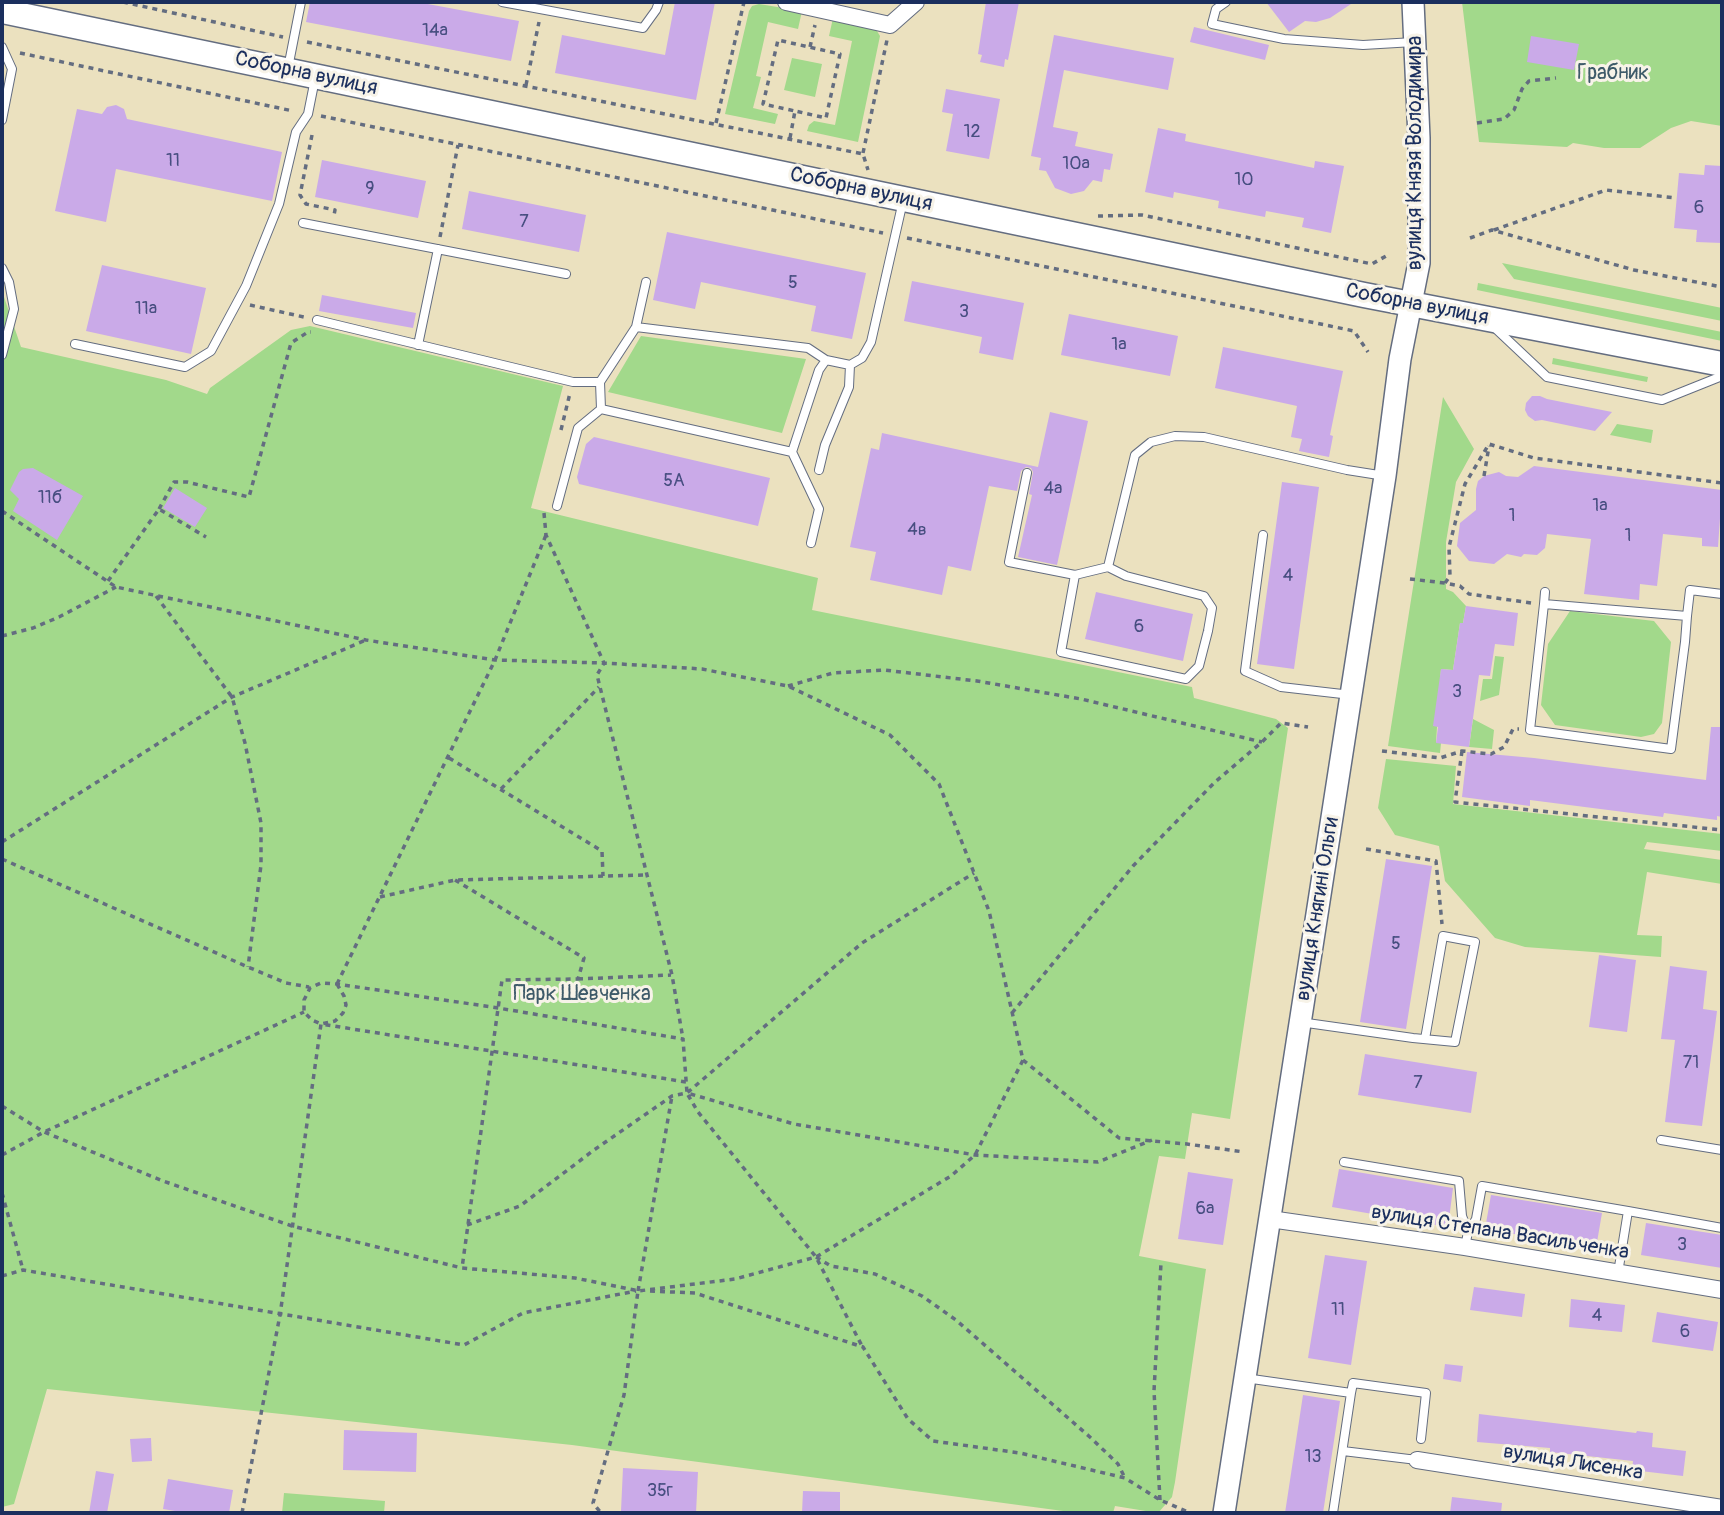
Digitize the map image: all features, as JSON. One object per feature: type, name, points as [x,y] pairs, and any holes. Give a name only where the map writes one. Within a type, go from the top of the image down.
[{"type":"main road","name":"Соборна вулиця","points":[[2,11],[1411,305],[1722,364]]},
{"type":"street","points":[[786,2],[890,25],[914,3]]},
{"type":"street","name":"вулиця Князя Володимира","points":[[1411,305],[1419,263],[1413,2]]},
{"type":"street","name":"вулиця Княгині Ольги","points":[[1224,1513],[1385,476],[1400,359],[1411,305]]},
{"type":"street","name":"вулиця Степана Васильченка","points":[[1270,1219],[1466,1240],[1618,1273],[1722,1290]]},
{"type":"street","name":"вулиця Лисенка","points":[[1417,1460],[1722,1508]]},
{"type":"lane","points":[[287,70],[301,2]]},
{"type":"lane","points":[[502,2],[643,28],[659,2]]},
{"type":"lane","points":[[1226,2],[1216,9],[1213,24],[1305,41],[1363,45],[1416,42]]},
{"type":"lane","points":[[2,48],[12,69],[2,120]]},
{"type":"lane","points":[[75,344],[185,367],[211,351],[246,286],[279,204],[296,132],[312,115],[316,76]]},
{"type":"lane","points":[[636,327],[808,348],[826,360],[850,365],[862,358],[871,342],[904,199]]},
{"type":"lane","points":[[303,223],[566,275]]},
{"type":"lane","points":[[418,345],[438,249]]},
{"type":"lane","points":[[2,268],[9,282],[14,309],[2,355]]},
{"type":"lane","points":[[601,409],[600,382],[636,327],[646,282]]},
{"type":"lane","points":[[1485,319],[1546,377],[1662,400],[1722,376]]},
{"type":"lane","points":[[317,320],[573,382],[600,382]]},
{"type":"lane","points":[[811,543],[819,509],[792,452],[819,370],[826,360]]},
{"type":"lane","points":[[819,470],[825,445],[849,387],[850,365]]},
{"type":"lane","points":[[601,409],[792,452]]},
{"type":"lane","points":[[557,506],[578,428],[601,409]]},
{"type":"lane","points":[[1108,567],[1135,455],[1151,442],[1175,436],[1204,437],[1347,470],[1385,476]]},
{"type":"lane","points":[[1027,472],[1009,562],[1075,575],[1108,567],[1126,576],[1204,596],[1212,608],[1209,631],[1199,666],[1186,679],[1061,652],[1075,575]]},
{"type":"lane","points":[[1263,535],[1245,671],[1281,687],[1351,695]]},
{"type":"lane","points":[[1545,592],[1530,730],[1671,749],[1690,590],[1722,594]]},
{"type":"lane","points":[[1544,604],[1687,616]]},
{"type":"lane","points":[[1300,1023],[1425,1039],[1455,1042],[1475,942],[1443,936],[1425,1039]]},
{"type":"lane","points":[[1661,1140],[1722,1150]]},
{"type":"lane","points":[[1344,1162],[1459,1181],[1466,1240]]},
{"type":"lane","points":[[1466,1240],[1476,1219],[1482,1186],[1722,1228]]},
{"type":"lane","points":[[1618,1273],[1628,1211]]},
{"type":"lane","points":[[1245,1378],[1350,1393]]},
{"type":"lane","points":[[1333,1513],[1353,1383],[1426,1393],[1420,1438]]},
{"type":"lane","points":[[1343,1451],[1417,1460]]},
{"type":"path","points":[[123,2],[863,153]]},
{"type":"path","points":[[716,123],[744,2]]},
{"type":"path","points":[[526,85],[541,9]]},
{"type":"path","points":[[868,170],[863,153],[890,25]]},
{"type":"path","points":[[778,40],[840,54],[826,118],[795,111],[764,104],[778,40]]},
{"type":"path","points":[[2,48],[1354,331],[1368,352]]},
{"type":"path","points":[[1477,123],[1504,119],[1514,110],[1522,89],[1529,81],[1556,78]]},
{"type":"path","points":[[790,138],[795,111]]},
{"type":"path","points":[[312,115],[300,195],[306,204],[335,210]]},
{"type":"path","points":[[438,249],[458,145]]},
{"type":"path","points":[[1470,238],[1606,190],[1676,198]]},
{"type":"path","points":[[1096,216],[1142,215],[1372,264],[1387,256]]},
{"type":"path","points":[[1492,230],[1634,270],[1722,287]]},
{"type":"path","points":[[260,307],[317,320]]},
{"type":"path","points":[[108,581],[159,509],[174,482],[187,482],[249,497],[291,343],[308,332],[321,335]]},
{"type":"path","points":[[1484,476],[1489,444]]},
{"type":"path","points":[[1489,444],[1534,458],[1722,483]]},
{"type":"path","points":[[1446,583],[1450,576],[1449,547],[1465,484],[1489,444]]},
{"type":"path","points":[[159,509],[206,537]]},
{"type":"path","points":[[2,511],[116,587],[366,640],[495,660],[702,669],[788,685],[890,735],[939,784],[989,911],[1023,1060],[1119,1138],[1244,1152]]},
{"type":"path","points":[[337,984],[495,660],[546,535],[604,663]]},
{"type":"path","points":[[1410,579],[1460,586],[1469,594],[1544,604]]},
{"type":"path","points":[[2,636],[33,628],[59,617],[116,587]]},
{"type":"path","points":[[155,594],[232,696],[245,743],[261,823],[261,865],[248,967]]},
{"type":"path","points":[[2,842],[232,696],[366,640]]},
{"type":"path","points":[[604,663],[597,675],[672,975],[683,1040],[687,1093],[698,1112],[816,1257],[863,1347],[908,1419],[933,1441],[1020,1454],[1125,1478],[1160,1500],[1188,1512]]},
{"type":"path","points":[[788,685],[833,673],[897,671],[1081,699],[1262,742]]},
{"type":"path","points":[[501,789],[600,687]]},
{"type":"path","points":[[1012,1013],[1133,866],[1215,782],[1281,723],[1308,727]]},
{"type":"path","points":[[1382,751],[1440,758],[1462,751],[1490,754],[1504,747],[1513,729],[1530,730]]},
{"type":"path","points":[[1462,751],[1455,802],[1722,830]]},
{"type":"path","points":[[449,758],[602,851],[603,876]]},
{"type":"path","points":[[1366,849],[1436,861],[1443,936]]},
{"type":"path","points":[[2,859],[286,983],[310,988],[321,983],[337,984],[683,1040]]},
{"type":"path","points":[[687,1093],[862,943],[974,873]]},
{"type":"path","points":[[380,897],[455,880],[645,875]]},
{"type":"path","points":[[455,880],[583,958],[578,979]]},
{"type":"path","points":[[462,1268],[502,980],[672,975]]},
{"type":"path","points":[[321,1024],[335,1021],[343,1013],[346,1005],[337,984]]},
{"type":"path","points":[[310,988],[304,1000],[304,1012],[321,1024],[686,1082]]},
{"type":"path","points":[[2,1155],[44,1132],[304,1012]]},
{"type":"path","points":[[243,1513],[280,1315],[321,1024]]},
{"type":"path","points":[[2,1276],[23,1270],[464,1345],[523,1312],[638,1291],[735,1279],[816,1257],[951,1176],[975,1155],[1023,1060]]},
{"type":"path","points":[[467,1225],[520,1206],[672,1096],[687,1093],[794,1124],[975,1155],[1098,1162],[1152,1140]]},
{"type":"path","points":[[601,1513],[593,1503],[624,1395],[638,1291],[672,1096]]},
{"type":"path","points":[[2,1107],[44,1132],[163,1181],[292,1226],[462,1268],[575,1278],[638,1291],[695,1293],[863,1347]]},
{"type":"path","points":[[2,1193],[23,1270]]},
{"type":"path","points":[[816,1257],[831,1266],[875,1274],[922,1296],[956,1320],[1091,1438],[1118,1464],[1125,1478]]},
{"type":"path","points":[[1160,1500],[1153,1391],[1161,1263]]},
{"type":"green space","name":"Грабник","points":[[1462,2],[1722,2],[1722,126],[1691,121],[1671,128],[1640,148],[1604,148],[1573,143],[1567,147],[1479,142]]},
{"type":"green space","points":[[759,4],[802,11],[798,29],[768,22],[756,76],[761,77],[753,108],[778,114],[775,124],[725,114],[749,11],[752,6]]},
{"type":"green space","points":[[833,18],[871,27],[880,36],[858,142],[807,131],[814,121],[835,125],[852,41],[829,36]]},
{"type":"green space","points":[[792,58],[822,64],[815,97],[784,90]]},
{"type":"green space","points":[[1502,263],[1722,308],[1722,321],[1514,279]]},
{"type":"green space","points":[[1478,283],[1722,332],[1722,341],[1477,290]]},
{"type":"green space","name":"Парк Шевченка","points":[[2,291],[21,347],[166,380],[207,394],[210,388],[291,330],[310,326],[563,386],[531,508],[818,578],[812,610],[1192,687],[1194,698],[1276,719],[1288,728],[1230,1119],[1192,1113],[1185,1159],[1159,1156],[1139,1256],[1206,1269],[1175,1482],[1172,1497],[1158,1513],[1115,1506],[1113,1513],[1078,1513],[572,1445],[47,1389],[14,1504],[2,1507]]},
{"type":"green space","points":[[641,336],[806,359],[782,433],[608,392]]},
{"type":"green space","points":[[1553,358],[1648,377],[1647,382],[1552,364]]},
{"type":"green space","points":[[1443,397],[1474,449],[1456,482],[1446,542],[1446,589],[1453,592],[1466,606],[1463,623],[1460,623],[1453,670],[1441,669],[1436,742],[1441,743],[1440,753],[1388,746]]},
{"type":"green space","points":[[1617,424],[1653,430],[1651,443],[1610,435]]},
{"type":"green space","points":[[1570,611],[1654,621],[1671,642],[1662,723],[1654,734],[1641,737],[1555,725],[1541,705],[1548,644]]},
{"type":"green space","points":[[1495,656],[1504,657],[1499,695],[1480,701],[1483,679],[1492,679]]},
{"type":"green space","points":[[1473,719],[1494,730],[1492,749],[1469,747]]},
{"type":"green space","points":[[1386,759],[1456,766],[1453,804],[1722,834],[1722,851],[1647,842],[1644,849],[1722,860],[1722,884],[1647,872],[1637,935],[1662,936],[1661,957],[1525,947],[1495,938],[1445,881],[1439,846],[1395,835],[1378,808]]},
{"type":"green space","points":[[284,1493],[385,1501],[384,1513],[282,1513]]},
{"type":"building","points":[[310,2],[417,2],[519,21],[511,61],[306,22]]},
{"type":"building","points":[[675,2],[715,2],[696,100],[555,73],[562,35],[665,55]]},
{"type":"building","points":[[986,2],[1019,2],[1008,60],[1005,59],[1004,67],[980,62],[982,55],[978,54]]},
{"type":"building","points":[[1266,2],[1354,2],[1330,18],[1316,22],[1305,21],[1289,32]]},
{"type":"building","points":[[1194,27],[1269,45],[1265,60],[1190,42]]},
{"type":"building","points":[[1054,35],[1174,58],[1168,90],[1064,70],[1053,127],[1078,132],[1075,146],[1113,154],[1110,170],[1104,169],[1102,182],[1093,180],[1084,191],[1071,194],[1055,188],[1046,171],[1039,170],[1041,158],[1031,156]]},
{"type":"building","points":[[1531,36],[1579,44],[1574,70],[1527,62]]},
{"type":"building","points":[[946,89],[1000,99],[989,159],[946,151],[953,114],[942,112]]},
{"type":"building","points":[[116,105],[124,109],[127,119],[282,152],[272,201],[116,169],[106,222],[55,211],[77,109],[102,114],[107,107]]},
{"type":"building","points":[[1158,128],[1186,134],[1185,141],[1314,168],[1315,161],[1344,166],[1331,233],[1302,227],[1304,218],[1266,211],[1265,217],[1218,208],[1219,201],[1174,192],[1173,198],[1145,192]]},
{"type":"building","points":[[322,160],[426,181],[418,218],[315,197]]},
{"type":"building","points":[[1705,165],[1722,166],[1722,243],[1696,242],[1697,230],[1674,228],[1679,173],[1704,175]]},
{"type":"building","points":[[469,191],[586,215],[579,252],[462,229]]},
{"type":"building","points":[[667,232],[866,273],[852,339],[811,331],[816,306],[701,282],[695,309],[653,300]]},
{"type":"building","points":[[102,265],[206,288],[191,354],[86,331]]},
{"type":"building","points":[[912,281],[1024,303],[1013,360],[979,353],[982,337],[904,321]]},
{"type":"building","points":[[322,295],[416,313],[413,328],[319,311]]},
{"type":"building","points":[[1069,314],[1178,336],[1170,376],[1061,355]]},
{"type":"building","points":[[1223,347],[1343,371],[1330,435],[1333,436],[1329,457],[1299,451],[1302,439],[1291,437],[1297,406],[1215,388]]},
{"type":"building","points":[[1532,396],[1612,412],[1595,431],[1542,420],[1535,421],[1525,410],[1526,403]]},
{"type":"building","points":[[1050,412],[1088,421],[1057,565],[1018,557],[1032,495],[1029,494],[1033,472],[1026,467],[1021,471],[1017,491],[989,486],[971,571],[948,566],[942,595],[870,580],[876,552],[850,547],[871,448],[879,450],[882,433],[1038,467]]},
{"type":"building","points":[[594,437],[770,478],[758,526],[579,484],[577,477],[586,444]]},
{"type":"building","points":[[1534,466],[1722,490],[1718,547],[1702,546],[1702,538],[1663,534],[1657,586],[1640,584],[1639,600],[1584,594],[1591,539],[1547,534],[1545,548],[1537,555],[1524,554],[1521,557],[1507,554],[1494,564],[1469,561],[1457,546],[1460,523],[1476,510],[1478,481],[1484,476],[1499,472],[1518,477]]},
{"type":"building","points":[[33,468],[83,496],[57,540],[13,511],[19,499],[10,490],[19,472]]},
{"type":"building","points":[[1282,482],[1319,487],[1294,669],[1257,664]]},
{"type":"building","points":[[175,488],[207,508],[195,527],[163,508]]},
{"type":"building","points":[[1096,592],[1193,614],[1183,661],[1085,639]]},
{"type":"building","points":[[1466,606],[1518,613],[1514,646],[1495,644],[1490,676],[1479,675],[1469,747],[1436,743],[1438,727],[1433,726],[1441,669],[1453,670],[1460,623],[1463,623]]},
{"type":"building","points":[[1711,727],[1722,727],[1722,817],[1717,816],[1717,820],[1664,813],[1663,817],[1530,800],[1530,806],[1462,797],[1467,752],[1706,780]]},
{"type":"building","points":[[1386,859],[1432,866],[1406,1029],[1360,1022]]},
{"type":"building","points":[[1599,955],[1636,960],[1627,1032],[1589,1027]]},
{"type":"building","points":[[1670,966],[1707,971],[1703,1009],[1717,1011],[1702,1126],[1665,1122],[1675,1040],[1661,1039]]},
{"type":"building","points":[[1365,1054],[1477,1072],[1471,1113],[1358,1095]]},
{"type":"building","points":[[1339,1169],[1453,1188],[1448,1227],[1332,1207]]},
{"type":"building","points":[[1188,1172],[1233,1179],[1223,1245],[1178,1239]]},
{"type":"building","points":[[1491,1195],[1602,1213],[1596,1248],[1485,1229]]},
{"type":"building","points":[[1646,1223],[1722,1235],[1722,1268],[1641,1255]]},
{"type":"building","points":[[1325,1255],[1367,1261],[1351,1365],[1308,1358]]},
{"type":"building","points":[[1474,1287],[1525,1294],[1522,1317],[1470,1310]]},
{"type":"building","points":[[1571,1299],[1625,1305],[1622,1332],[1569,1327]]},
{"type":"building","points":[[1657,1312],[1718,1322],[1713,1351],[1652,1342]]},
{"type":"building","points":[[1445,1364],[1463,1366],[1461,1382],[1443,1379]]},
{"type":"building","points":[[1303,1395],[1340,1401],[1323,1513],[1285,1513]]},
{"type":"building","points":[[1479,1414],[1653,1433],[1652,1447],[1686,1451],[1683,1476],[1632,1470],[1633,1461],[1550,1452],[1550,1448],[1477,1442]]},
{"type":"building","points":[[344,1430],[417,1433],[416,1472],[343,1470]]},
{"type":"building","points":[[151,1438],[152,1461],[132,1462],[130,1439]]},
{"type":"building","points":[[623,1468],[698,1472],[696,1513],[621,1511]]},
{"type":"building","points":[[96,1471],[114,1474],[107,1513],[89,1513]]},
{"type":"building","points":[[168,1479],[233,1490],[229,1513],[187,1513],[163,1509]]},
{"type":"building","points":[[803,1491],[840,1492],[840,1513],[802,1513]]},
{"type":"building","points":[[1452,1497],[1502,1503],[1501,1513],[1450,1513]]}]
